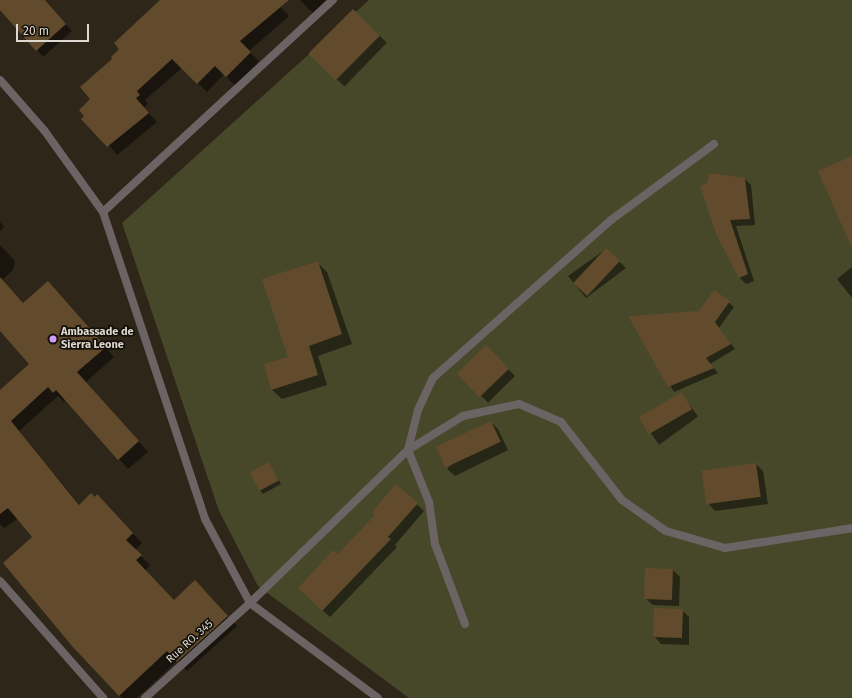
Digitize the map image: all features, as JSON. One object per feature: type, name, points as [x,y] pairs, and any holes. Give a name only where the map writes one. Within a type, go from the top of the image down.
[{"type":"street","points":[[104,212],[333,0]]},
{"type":"street","points":[[0,80],[44,130],[104,212],[205,519],[250,603],[378,698]]},
{"type":"street","points":[[466,624],[435,544],[429,502],[408,450],[418,410],[433,378],[612,220],[714,144]]},
{"type":"street","name":"Rue RO. 345","points":[[145,698],[250,603],[408,450],[463,416],[519,404],[561,422],[622,500],[666,531],[725,548],[852,528]]},
{"type":"street","points":[[0,582],[103,698]]},
{"type":"green space","points":[[369,0],[852,0],[852,698],[409,698],[258,586],[219,511],[122,223]]},
{"type":"building","points":[[0,0],[45,0],[66,24],[36,51],[0,10]]},
{"type":"building","points":[[160,0],[289,0],[240,41],[251,52],[226,77],[215,66],[197,84],[172,59],[137,91],[140,95],[136,98],[149,113],[107,147],[81,119],[84,116],[79,110],[90,99],[80,87],[112,59],[111,57],[119,49],[114,43]]},
{"type":"building","points":[[353,9],[380,36],[335,80],[308,54]]},
{"type":"building","points":[[852,156],[852,248],[818,171]]},
{"type":"building","points":[[709,173],[745,178],[750,219],[730,220],[748,274],[739,278],[717,236],[700,186],[708,182]]},
{"type":"building","points":[[606,248],[620,261],[587,296],[573,283]]},
{"type":"building","points":[[318,261],[342,334],[309,346],[318,375],[271,390],[264,364],[288,357],[262,279]]},
{"type":"building","points":[[0,277],[23,303],[48,281],[106,347],[77,372],[139,441],[118,460],[56,390],[53,393],[48,387],[11,421],[79,505],[91,493],[95,497],[97,494],[133,533],[126,540],[142,555],[136,560],[174,600],[195,580],[228,616],[177,662],[167,651],[119,696],[72,646],[3,563],[32,537],[8,508],[0,514],[0,390],[29,364],[0,331]]},
{"type":"building","points":[[714,290],[730,301],[715,322],[731,344],[706,358],[714,368],[668,387],[628,316],[699,311]]},
{"type":"building","points":[[486,345],[509,369],[479,397],[457,373]]},
{"type":"building","points":[[682,392],[692,409],[649,434],[639,417]]},
{"type":"building","points":[[491,421],[501,442],[445,468],[436,447]]},
{"type":"building","points":[[269,462],[279,481],[259,491],[250,472]]},
{"type":"building","points":[[756,463],[761,497],[706,504],[702,471]]},
{"type":"building","points":[[396,484],[418,503],[388,537],[391,539],[322,611],[298,588],[333,550],[338,554],[375,515],[372,512]]},
{"type":"building","points":[[645,568],[673,569],[672,600],[644,599]]},
{"type":"building","points":[[654,608],[683,609],[682,638],[653,637]]},
{"type":"place","name":"Ambassade de Sierra Leone","points":[[53,339]]}]
